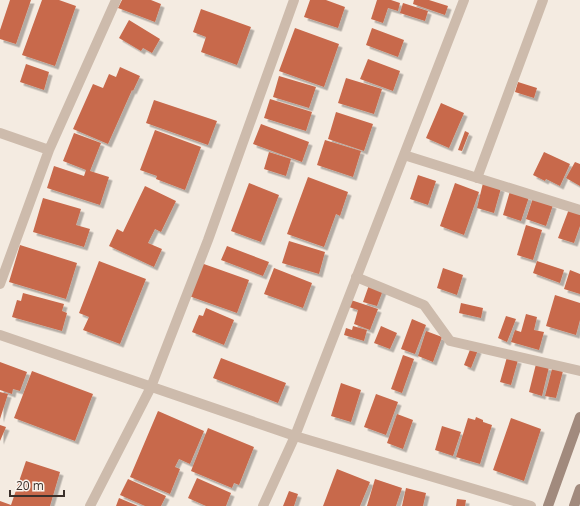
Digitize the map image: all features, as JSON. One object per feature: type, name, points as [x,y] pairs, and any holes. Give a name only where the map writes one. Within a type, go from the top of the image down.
[{"type":"street","points":[[0,284],[3,265],[49,150],[116,0]]},
{"type":"street","points":[[90,506],[151,387],[208,240],[294,0]]},
{"type":"street","points":[[263,506],[295,436],[464,0]]},
{"type":"street","points":[[477,178],[543,0]]},
{"type":"street","points":[[0,133],[49,150]]},
{"type":"street","points":[[404,155],[580,210]]},
{"type":"street","points":[[356,277],[424,305],[450,341],[580,371]]},
{"type":"street","points":[[0,335],[295,436],[531,506]]},
{"type":"street","points":[[548,506],[580,417]]},
{"type":"street","points":[[574,506],[580,489]]},
{"type":"building","points":[[10,0],[31,0],[16,44],[0,39],[0,30]]},
{"type":"building","points":[[42,0],[59,0],[76,6],[55,66],[22,55]]},
{"type":"building","points":[[122,0],[151,0],[161,4],[155,22],[118,8]]},
{"type":"building","points":[[310,0],[326,0],[345,7],[338,28],[304,17]]},
{"type":"building","points":[[377,0],[391,0],[400,3],[398,11],[388,8],[383,23],[371,19]]},
{"type":"building","points":[[414,0],[429,0],[448,6],[445,15],[413,4]]},
{"type":"building","points":[[403,3],[428,11],[425,21],[400,13]]},
{"type":"building","points":[[201,9],[251,27],[237,65],[201,52],[206,37],[193,32]]},
{"type":"building","points":[[129,20],[160,39],[152,53],[143,48],[141,51],[119,38]]},
{"type":"building","points":[[295,28],[339,44],[324,87],[279,71]]},
{"type":"building","points":[[372,28],[404,40],[398,57],[366,45]]},
{"type":"building","points":[[368,59],[400,71],[393,91],[360,79]]},
{"type":"building","points":[[26,64],[49,72],[44,90],[20,82]]},
{"type":"building","points":[[120,67],[140,76],[133,91],[132,90],[108,144],[73,129],[93,84],[103,88],[109,74],[116,77]]},
{"type":"building","points":[[279,76],[316,87],[309,108],[273,97]]},
{"type":"building","points":[[346,78],[382,89],[374,114],[338,103]]},
{"type":"building","points":[[518,82],[537,88],[534,98],[515,92]]},
{"type":"building","points":[[270,99],[312,112],[306,131],[264,118]]},
{"type":"building","points":[[154,100],[217,121],[208,145],[146,123]]},
{"type":"building","points":[[441,103],[464,113],[449,148],[426,138]]},
{"type":"building","points":[[336,112],[373,124],[364,151],[328,139]]},
{"type":"building","points":[[261,124],[309,142],[302,162],[253,144]]},
{"type":"building","points":[[155,130],[201,147],[185,190],[156,179],[157,176],[140,170]]},
{"type":"building","points":[[465,131],[469,133],[462,151],[458,150]]},
{"type":"building","points":[[74,133],[101,143],[90,171],[109,177],[100,205],[47,188],[54,166],[84,176],[86,170],[63,161]]},
{"type":"building","points":[[325,140],[361,151],[353,177],[317,165]]},
{"type":"building","points":[[269,152],[291,159],[286,176],[264,169]]},
{"type":"building","points":[[544,152],[570,164],[560,186],[546,179],[545,181],[533,175]]},
{"type":"building","points":[[575,162],[580,164],[580,186],[566,178]]},
{"type":"building","points":[[418,175],[436,181],[428,205],[410,199]]},
{"type":"building","points":[[308,177],[348,192],[340,216],[336,214],[324,247],[287,234]]},
{"type":"building","points":[[249,183],[279,195],[261,242],[231,231]]},
{"type":"building","points":[[455,183],[479,192],[464,235],[440,226]]},
{"type":"building","points":[[483,183],[501,188],[494,213],[477,208]]},
{"type":"building","points":[[145,186],[176,201],[161,232],[155,229],[148,243],[162,249],[154,267],[109,246],[117,229],[123,232]]},
{"type":"building","points":[[510,191],[529,197],[521,221],[503,215]]},
{"type":"building","points":[[43,198],[81,209],[76,225],[90,229],[84,247],[33,232]]},
{"type":"building","points":[[533,198],[553,205],[546,226],[526,219]]},
{"type":"building","points":[[569,209],[580,213],[580,226],[574,243],[558,238]]},
{"type":"building","points":[[526,225],[542,230],[533,260],[517,255]]},
{"type":"building","points":[[289,241],[325,252],[319,274],[282,263]]},
{"type":"building","points":[[20,245],[77,263],[66,299],[9,282]]},
{"type":"building","points":[[227,246],[269,262],[263,276],[221,260]]},
{"type":"building","points":[[99,261],[146,279],[120,344],[83,330],[89,317],[79,313]]},
{"type":"building","points":[[537,261],[564,270],[560,283],[533,273]]},
{"type":"building","points":[[201,263],[249,280],[237,313],[189,296]]},
{"type":"building","points":[[274,268],[312,283],[303,308],[264,294]]},
{"type":"building","points":[[443,268],[463,275],[457,295],[437,288]]},
{"type":"building","points":[[570,270],[580,274],[580,294],[564,289]]},
{"type":"building","points":[[369,285],[383,290],[377,306],[363,302]]},
{"type":"building","points":[[23,293],[64,304],[62,311],[67,313],[62,331],[12,317],[17,300],[21,301]]},
{"type":"building","points":[[555,295],[580,303],[580,320],[576,335],[546,326]]},
{"type":"building","points":[[351,300],[378,309],[370,330],[354,324],[358,310],[349,307]]},
{"type":"building","points":[[461,303],[483,308],[481,318],[459,313]]},
{"type":"building","points":[[206,308],[234,320],[224,345],[192,332],[199,315],[203,316]]},
{"type":"building","points":[[526,314],[537,317],[534,330],[544,332],[539,350],[511,342],[515,330],[521,332]]},
{"type":"building","points":[[506,316],[516,319],[507,342],[498,338]]},
{"type":"building","points":[[412,319],[426,325],[415,354],[401,349]]},
{"type":"building","points":[[353,326],[367,330],[364,341],[344,335],[346,328],[352,330]]},
{"type":"building","points":[[381,326],[397,333],[390,349],[374,343]]},
{"type":"building","points":[[426,331],[442,337],[433,362],[418,356]]},
{"type":"building","points":[[471,347],[478,350],[471,368],[464,365]]},
{"type":"building","points":[[403,355],[414,359],[402,393],[391,389]]},
{"type":"building","points":[[507,357],[518,360],[511,385],[500,382]]},
{"type":"building","points":[[221,358],[286,383],[278,403],[213,378]]},
{"type":"building","points":[[0,362],[27,372],[20,391],[13,389],[12,394],[0,390]]},
{"type":"building","points":[[536,364],[549,367],[542,396],[529,392]]},
{"type":"building","points":[[552,369],[563,371],[556,398],[545,396]]},
{"type":"building","points":[[32,371],[93,394],[75,441],[14,418]]},
{"type":"building","points":[[341,383],[361,390],[351,422],[331,416]]},
{"type":"building","points":[[0,392],[8,394],[0,419]]},
{"type":"building","points":[[376,394],[398,402],[386,435],[364,427]]},
{"type":"building","points":[[158,411],[204,431],[190,464],[179,459],[175,467],[180,469],[170,494],[130,477]]},
{"type":"building","points":[[397,414],[413,420],[403,449],[387,443]]},
{"type":"building","points":[[476,417],[483,420],[483,422],[492,425],[480,464],[456,457],[468,418],[475,420]]},
{"type":"building","points":[[511,418],[541,429],[524,481],[493,470]]},
{"type":"building","points":[[0,425],[6,427],[0,441]]},
{"type":"building","points":[[442,426],[461,432],[453,456],[435,450]]},
{"type":"building","points":[[208,428],[254,447],[239,485],[234,483],[232,488],[191,471]]},
{"type":"building","points":[[26,461],[60,472],[50,506],[0,506],[0,501],[11,505]]},
{"type":"building","points":[[337,469],[370,482],[360,506],[323,506]]},
{"type":"building","points":[[197,478],[231,493],[226,506],[206,506],[188,498]]},
{"type":"building","points":[[128,479],[166,496],[161,506],[145,506],[120,495]]},
{"type":"building","points":[[375,479],[402,488],[396,506],[367,506]]},
{"type":"building","points":[[406,488],[426,493],[423,506],[402,506]]},
{"type":"building","points":[[289,491],[298,494],[294,506],[283,506]]},
{"type":"building","points":[[119,498],[138,506],[116,506]]},
{"type":"building","points":[[457,499],[466,500],[465,506],[456,506]]}]
